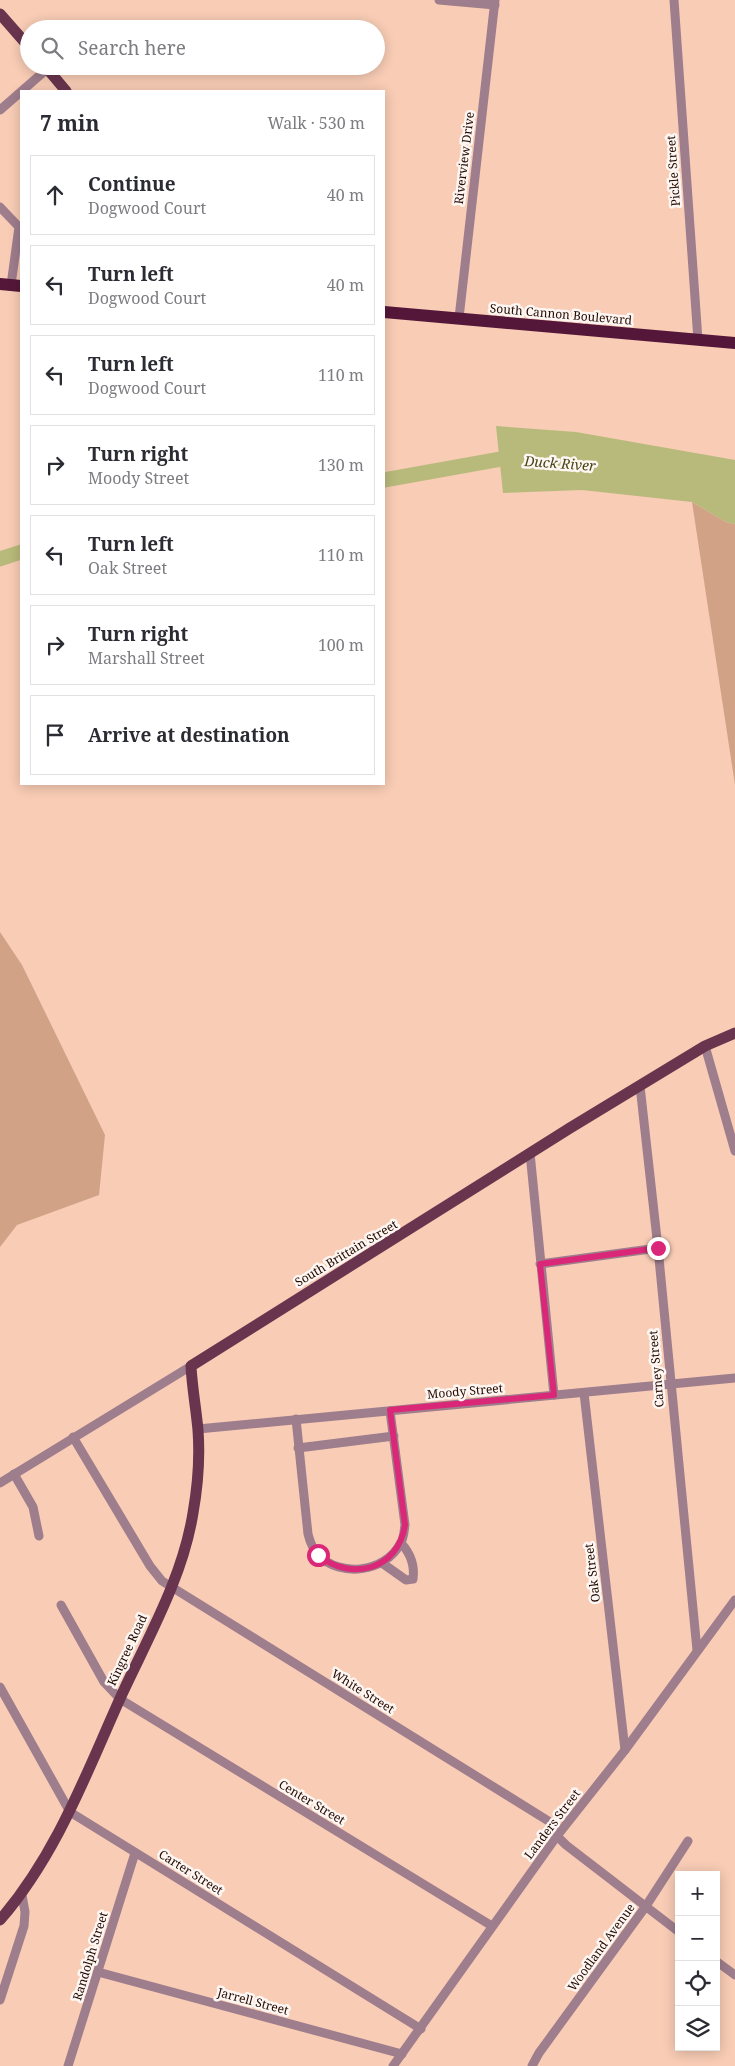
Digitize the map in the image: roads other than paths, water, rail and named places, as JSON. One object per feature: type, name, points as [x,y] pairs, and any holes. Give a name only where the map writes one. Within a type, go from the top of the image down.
[{"type":"highway","name":"South Cannon Boulevard","points":[[385,312],[735,343]]},
{"type":"main road","points":[[0,14],[20,37]]},
{"type":"main road","points":[[52,75],[65,90]]},
{"type":"main road","name":"South Brittain Street","points":[[191,1366],[530,1153],[705,1046],[735,1033]]},
{"type":"main road","name":"Kingree Road","points":[[0,1920],[22,1894],[43,1862],[70,1812],[181,1562],[193,1514],[199,1465],[198,1429],[191,1366]]},
{"type":"street","points":[[438,0],[495,2]]},
{"type":"street","name":"Pickle Street","points":[[674,0],[698,340]]},
{"type":"street","name":"Riverview Drive","points":[[459,318],[495,2]]},
{"type":"street","points":[[22,90],[38,75]]},
{"type":"street","points":[[0,110],[20,92]]},
{"type":"street","points":[[0,207],[19,227],[11,285]]},
{"type":"street","points":[[705,1046],[735,1151]]},
{"type":"street","name":"Carney Street","points":[[640,1086],[658,1248],[697,1650]]},
{"type":"street","points":[[530,1153],[554,1395]]},
{"type":"street","points":[[540,1264],[658,1248]]},
{"type":"street","name":"South Brittain Street","points":[[0,1483],[191,1366]]},
{"type":"street","name":"Moody Street","points":[[198,1429],[735,1378]]},
{"type":"street","name":"Oak Street","points":[[584,1393],[625,1750]]},
{"type":"street","points":[[296,1419],[308,1534],[318,1555],[336,1567],[359,1570],[382,1564],[389,1558],[401,1543],[405,1525],[390,1410]]},
{"type":"street","points":[[298,1448],[394,1436]]},
{"type":"street","name":"White Street","points":[[73,1437],[150,1566],[162,1581],[550,1822],[557,1836],[566,1845],[675,1929]]},
{"type":"street","points":[[14,1474],[33,1507],[39,1536]]},
{"type":"street","points":[[382,1564],[406,1580],[413,1579],[409,1552],[401,1543]]},
{"type":"street","name":"Landers Street","points":[[393,2066],[557,1836],[625,1750],[735,1600]]},
{"type":"street","name":"Center Street","points":[[61,1605],[104,1682],[120,1699],[492,1926]]},
{"type":"street","name":"Carter Street","points":[[0,1687],[70,1812],[421,2029]]},
{"type":"street","name":"Woodland Avenue","points":[[532,2066],[539,2053],[646,1906],[688,1841]]},
{"type":"street","name":"Randolph Street","points":[[68,2066],[135,1853]]},
{"type":"street","points":[[0,2000],[24,1926],[25,1912],[22,1894]]},
{"type":"street","points":[[720,1964],[735,1975]]},
{"type":"street","name":"Jarrell Street","points":[[98,1972],[402,2054]]},
{"type":"water","points":[[496,426],[576,432],[735,460],[735,524],[726,522],[692,502],[582,490],[503,493]]},
{"type":"waterway","name":"Duck River","points":[[385,480],[501,459],[518,460]]},
{"type":"waterway","name":"Duck River","points":[[0,559],[20,552]]}]
